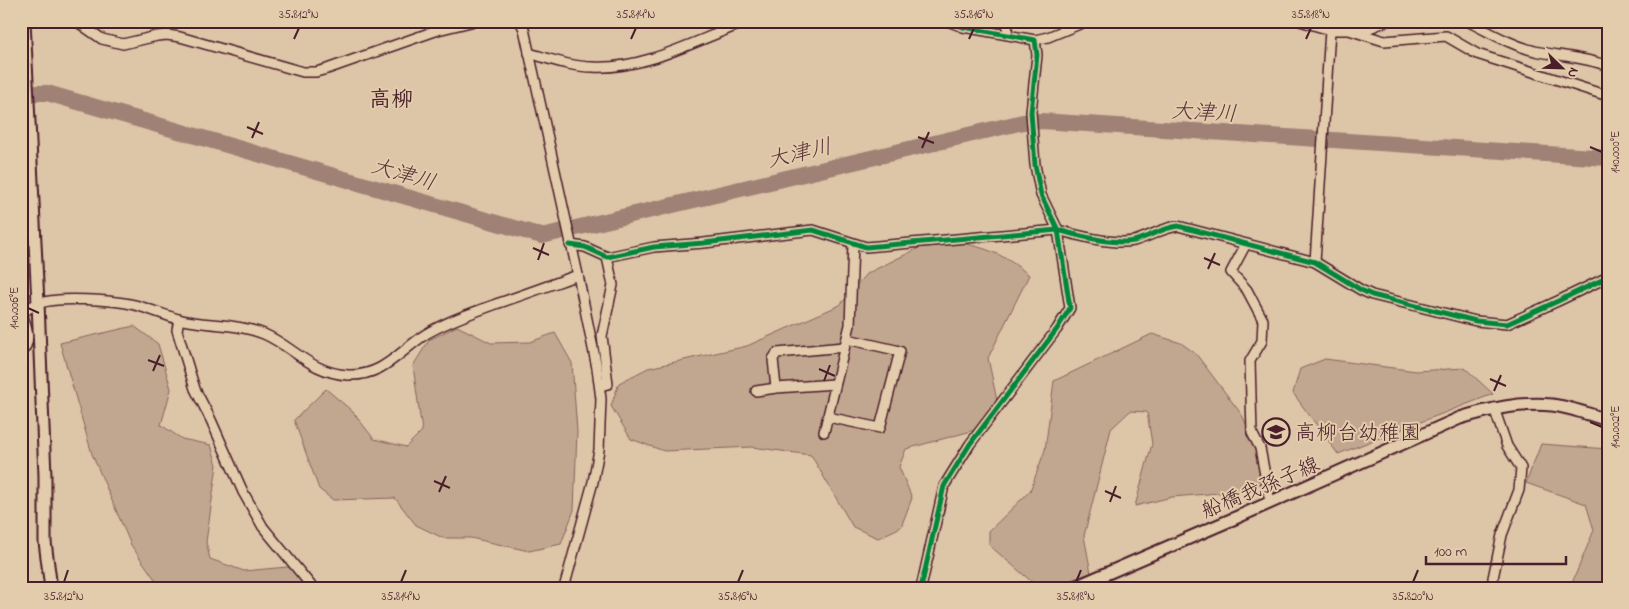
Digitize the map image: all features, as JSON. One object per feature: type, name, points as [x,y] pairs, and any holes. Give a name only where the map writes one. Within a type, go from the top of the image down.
[{"type":"main road","points":[[24,21],[45,476],[45,542],[50,587]]},
{"type":"main road","name":"船橋我孫子線","points":[[1073,588],[1332,476],[1460,418],[1494,408],[1523,405],[1553,405],[1608,420]]},
{"type":"street","points":[[76,21],[102,39],[112,43],[123,44],[167,35],[303,72],[310,72],[327,69],[438,30],[475,21]]},
{"type":"street","points":[[520,21],[524,30],[578,275],[600,386],[601,422],[599,450],[593,482],[564,588]]},
{"type":"street","points":[[529,54],[591,67],[620,66],[679,48],[749,21]]},
{"type":"street","points":[[947,21],[962,27],[1035,40],[1048,37],[1087,21]]},
{"type":"street","points":[[1007,34],[1008,21]]},
{"type":"street","points":[[1300,21],[1330,30],[1367,29],[1387,21]]},
{"type":"street","points":[[1466,21],[1519,46],[1547,53],[1590,59],[1608,66]]},
{"type":"street","points":[[1315,262],[1330,30]]},
{"type":"street","points":[[1349,30],[1384,41],[1446,36],[1477,54],[1608,96]]},
{"type":"street","points":[[921,588],[944,486],[970,444],[1057,329],[1070,308],[1058,230],[1041,195],[1035,165],[1032,112],[1036,55],[1035,40]]},
{"type":"street","points":[[570,243],[586,247],[607,257],[654,247],[813,230],[853,244],[871,247],[1058,230],[1079,236],[1117,242],[1144,238],[1178,226],[1315,262],[1372,295],[1447,315],[1507,324],[1608,277]]},
{"type":"street","points":[[824,432],[850,325],[853,244]]},
{"type":"street","points":[[1246,244],[1231,272],[1247,290],[1263,320],[1262,341],[1250,361],[1252,433],[1260,448],[1270,502]]},
{"type":"street","points":[[600,386],[608,384],[602,336],[613,285],[607,257]]},
{"type":"street","points":[[21,353],[28,344],[28,334],[22,314],[38,303],[72,300],[109,301],[134,305],[179,319],[254,330],[266,335],[306,362],[325,370],[345,375],[359,375],[370,373],[380,368],[427,334],[467,314],[578,275]]},
{"type":"street","points":[[179,319],[177,330],[195,389],[212,420],[243,492],[263,527],[313,588]]},
{"type":"street","points":[[776,388],[773,359],[777,353],[846,343],[900,351],[880,428],[828,417]]},
{"type":"street","points":[[756,391],[835,384]]},
{"type":"street","points":[[1494,408],[1507,446],[1521,468],[1519,490],[1502,535],[1494,570],[1495,588]]},
{"type":"shaded area","points":[[956,242],[995,253],[1029,275],[988,358],[997,401],[975,430],[906,449],[899,467],[912,498],[901,527],[878,538],[853,527],[811,455],[752,447],[664,451],[631,439],[611,406],[619,383],[648,368],[747,346],[840,305],[866,274],[927,244]]},
{"type":"shaded area","points":[[134,326],[158,344],[171,389],[161,425],[182,439],[211,445],[217,465],[206,542],[210,559],[244,571],[298,566],[302,588],[161,588],[131,545],[92,454],[60,343]]},
{"type":"shaded area","points":[[457,326],[491,343],[530,342],[555,333],[572,363],[577,431],[574,510],[561,544],[529,551],[471,538],[443,538],[416,525],[395,498],[333,500],[319,489],[294,420],[326,389],[352,411],[374,439],[406,447],[422,431],[413,366],[429,340]]},
{"type":"shaded area","points":[[1152,334],[1181,343],[1196,354],[1242,415],[1258,449],[1262,483],[1231,492],[1172,497],[1135,506],[1152,444],[1147,412],[1130,411],[1111,429],[1084,536],[1091,573],[1047,588],[1039,588],[989,545],[989,531],[1030,491],[1045,450],[1054,381]]},
{"type":"shaded area","points":[[1325,359],[1416,371],[1465,368],[1493,394],[1338,454],[1293,393],[1300,369]]},
{"type":"shaded area","points":[[1541,444],[1608,449],[1608,588],[1570,588],[1594,530],[1586,504],[1526,483]]},
{"type":"waterway","name":"大津川","points":[[21,93],[47,93],[542,236],[1023,122],[1041,121],[1608,158]]},
{"type":"cycle path","points":[[921,588],[944,486],[970,444],[1057,329],[1070,308],[1058,230],[1041,195],[1035,165],[1031,112],[1037,55],[1035,40],[963,27],[947,21]]},
{"type":"cycle path","points":[[570,245],[585,247],[607,257],[654,247],[813,230],[866,247],[1058,230],[1096,239],[1125,242],[1134,241],[1178,226],[1315,262],[1372,295],[1476,321],[1507,324],[1608,277]]},
{"type":"place","name":"高柳台幼稚園","points":[[1276,432]]},
{"type":"district","name":"高柳","points":[[391,98]]}]
